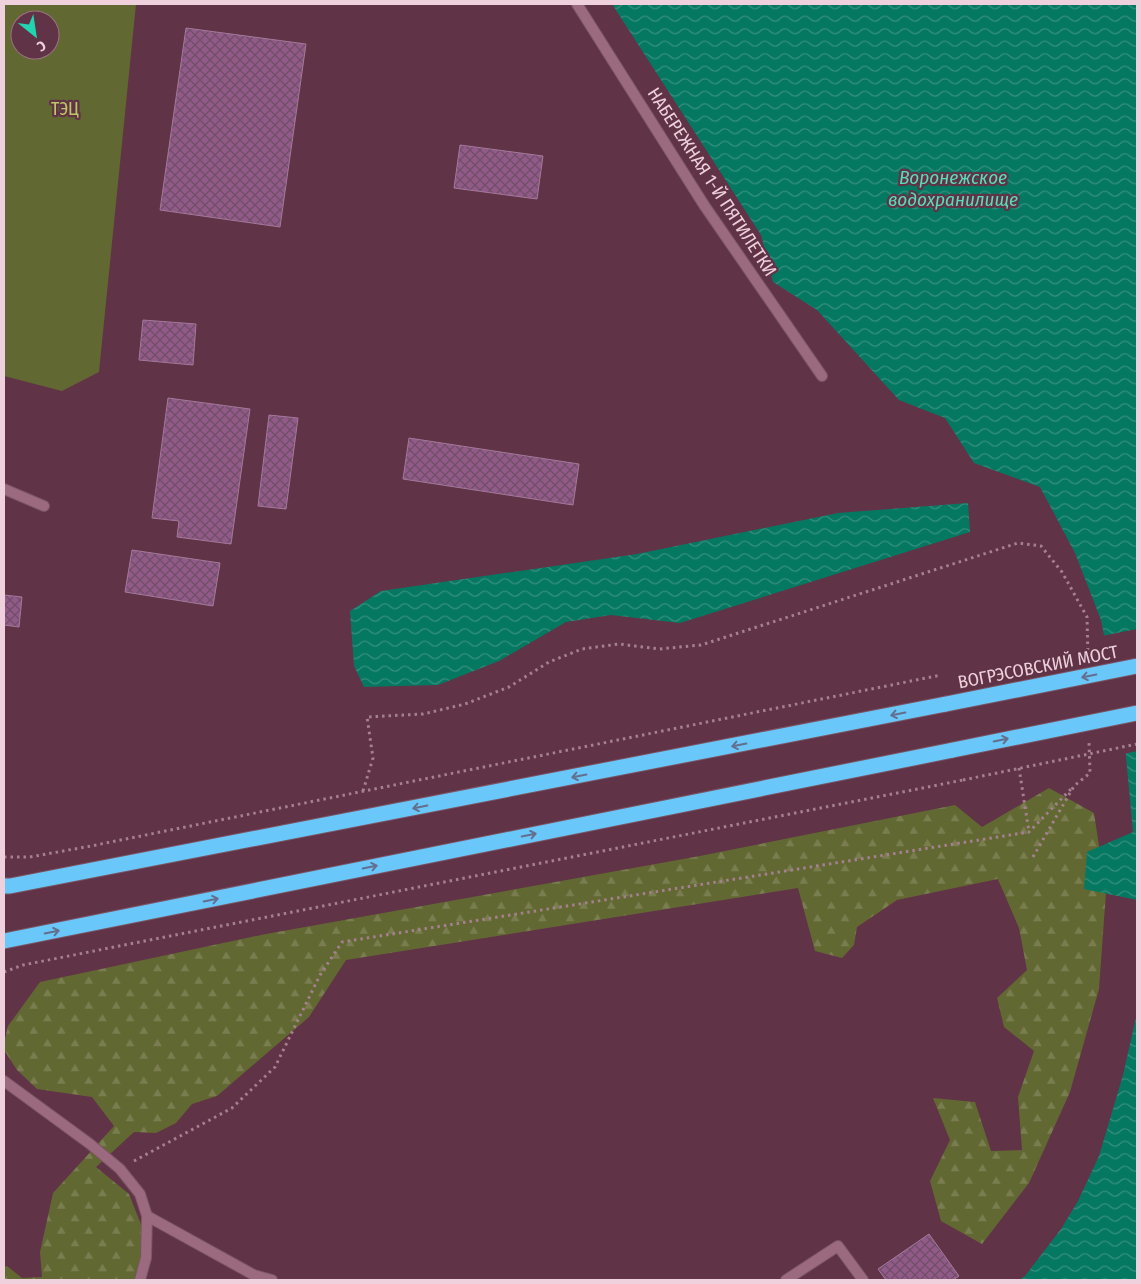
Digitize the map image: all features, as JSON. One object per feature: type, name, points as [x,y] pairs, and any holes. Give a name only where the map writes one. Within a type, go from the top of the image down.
[{"type":"highway","name":"ВОГРЭСОВСКИЙ МОСТ","points":[[4,886],[1137,666]]},
{"type":"highway","points":[[4,941],[1137,713]]},
{"type":"lane","name":"НАБЕРЕЖНАЯ 1-Й ПЯТИЛЕТКИ","points":[[578,4],[704,205],[822,376]]},
{"type":"lane","points":[[4,489],[44,506]]},
{"type":"lane","points":[[4,1081],[90,1144],[120,1169],[140,1194],[147,1216],[146,1258],[140,1280]]},
{"type":"lane","points":[[147,1216],[254,1275],[272,1280]]},
{"type":"lane","points":[[786,1280],[838,1246],[863,1280]]},
{"type":"path","points":[[363,791],[373,758],[368,716],[423,714],[465,704],[509,687],[549,662],[582,649],[619,644],[659,649],[701,645],[1018,543],[1041,546],[1062,572],[1087,617],[1088,666]]},
{"type":"path","points":[[4,857],[30,857],[91,846],[941,675]]},
{"type":"path","points":[[120,1169],[232,1108],[275,1067],[320,975],[342,942],[1029,832],[1074,786],[1090,774],[1089,734]]},
{"type":"path","points":[[4,972],[23,965],[1137,744]]},
{"type":"path","points":[[1019,768],[1029,832]]},
{"type":"path","points":[[1033,858],[1074,786]]},
{"type":"green space","name":"ТЭЦ","points":[[4,4],[136,4],[99,372],[62,391],[4,376]]},
{"type":"green space","points":[[1049,788],[1094,813],[1106,892],[1099,989],[1070,1092],[1029,1183],[982,1244],[941,1221],[930,1181],[950,1140],[933,1098],[975,1102],[991,1151],[1022,1150],[1018,1097],[1034,1051],[1004,1027],[997,998],[1027,970],[1019,928],[998,879],[897,900],[857,927],[854,945],[842,958],[815,951],[798,888],[346,960],[309,1017],[217,1096],[192,1104],[176,1123],[156,1133],[134,1132],[96,1167],[129,1194],[142,1227],[140,1266],[137,1280],[4,1280],[4,1267],[7,1266],[22,1278],[42,1277],[40,1252],[53,1193],[114,1126],[92,1097],[37,1089],[17,1070],[4,1050],[8,1026],[40,982],[266,934],[700,856],[955,805],[982,827]]},
{"type":"water","name":"Воронежское водохранилище","points":[[612,4],[1137,4],[1137,900],[1084,889],[1087,852],[1133,832],[1124,736],[1101,620],[1075,553],[1040,487],[974,463],[945,418],[899,400],[817,310],[773,282],[761,235]]},
{"type":"water","points":[[968,503],[970,532],[680,623],[611,615],[566,622],[499,661],[438,685],[364,687],[354,666],[350,611],[381,591],[637,554],[838,513]]},
{"type":"water","points":[[1137,1013],[1137,1280],[1019,1280],[1025,1276],[1061,1229],[1078,1201],[1099,1156],[1123,1075]]},
{"type":"pier","points":[[1137,629],[1137,751],[1123,754],[1122,736],[1102,636]]},
{"type":"building","points":[[186,28],[306,44],[280,227],[160,210]]},
{"type":"building","points":[[460,145],[543,156],[537,199],[454,188]]},
{"type":"building","points":[[143,320],[196,324],[193,365],[139,360]]},
{"type":"building","points":[[168,398],[250,409],[231,544],[177,537],[179,521],[152,518]]},
{"type":"building","points":[[269,415],[298,418],[286,509],[258,506]]},
{"type":"building","points":[[409,438],[579,464],[573,505],[403,479]]},
{"type":"building","points":[[132,550],[220,563],[213,606],[125,592]]},
{"type":"building","points":[[4,595],[22,597],[19,627],[4,625]]},
{"type":"building","points":[[929,1234],[959,1276],[953,1280],[886,1280],[878,1269]]}]
